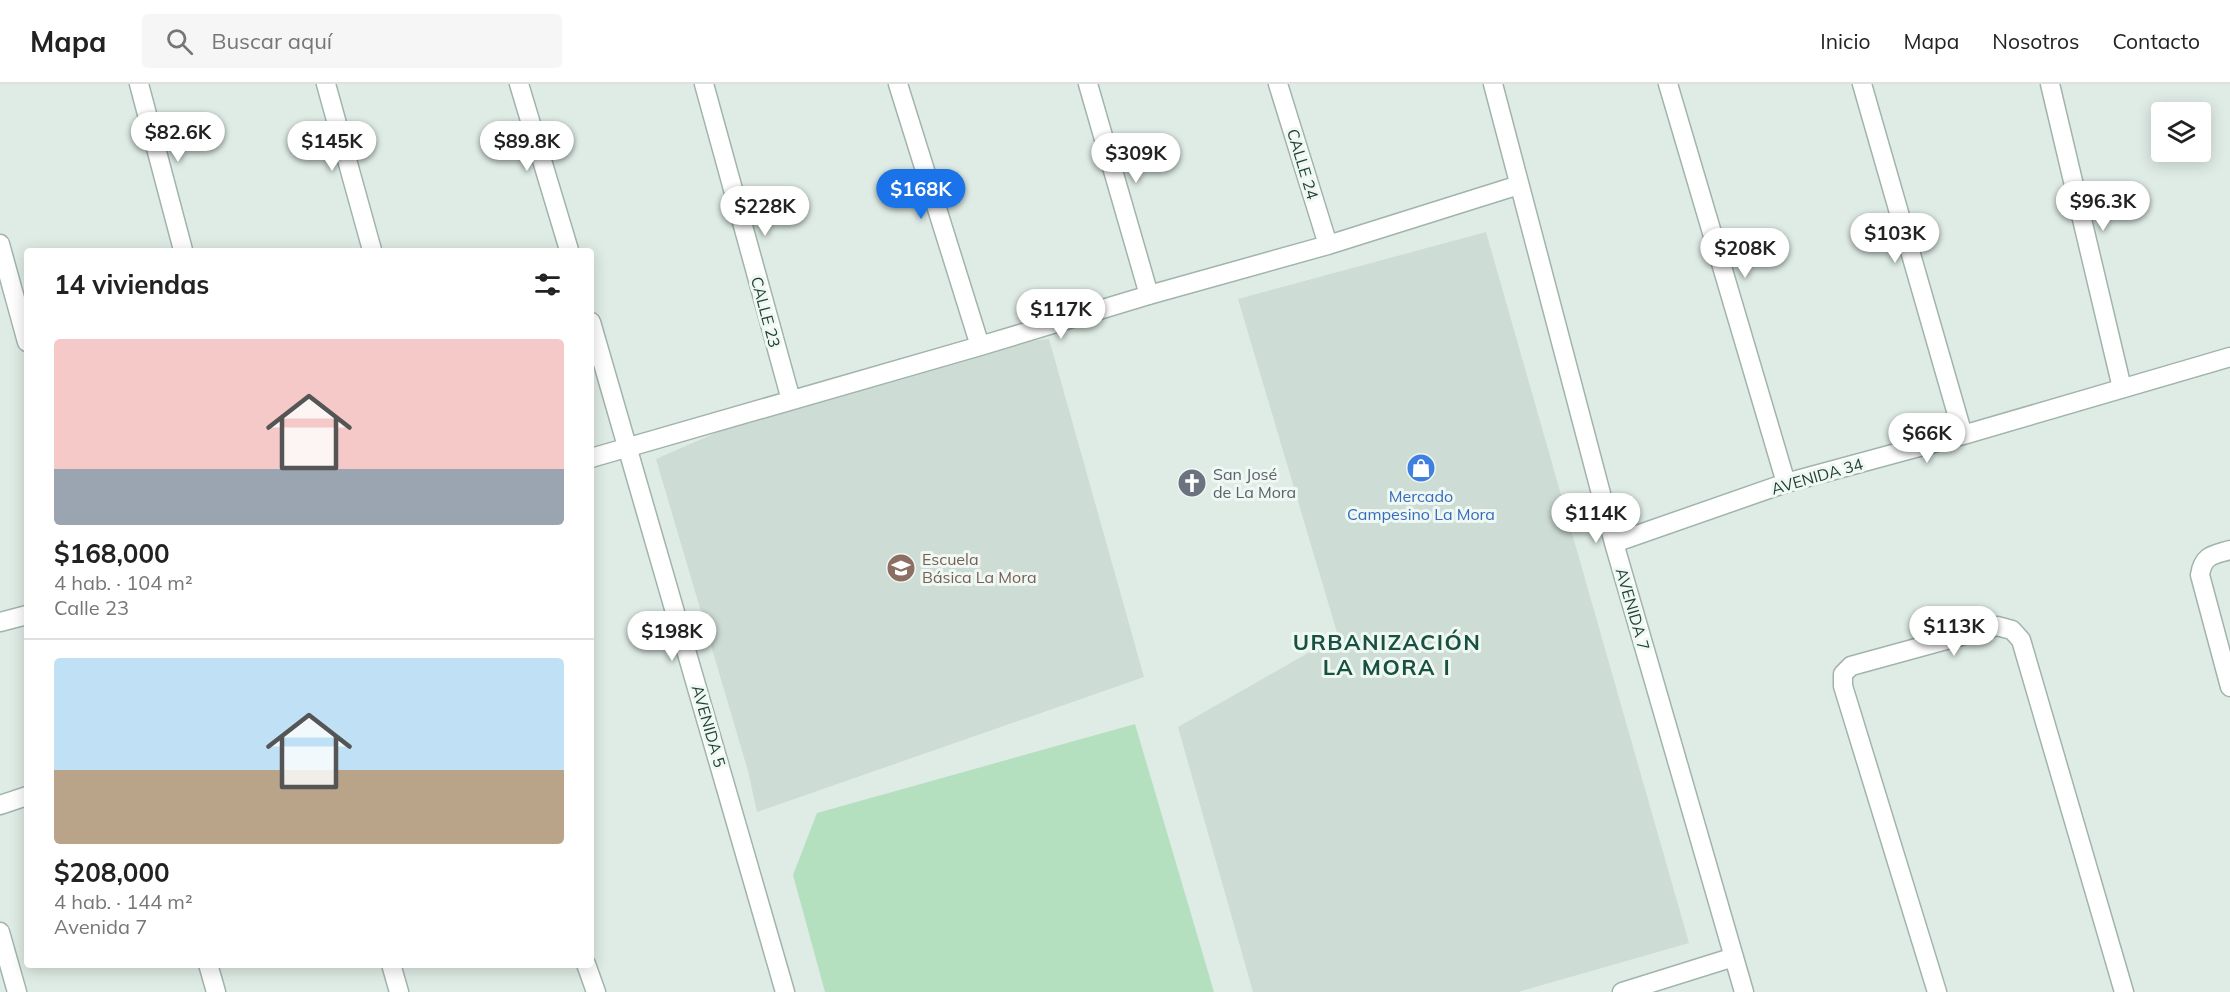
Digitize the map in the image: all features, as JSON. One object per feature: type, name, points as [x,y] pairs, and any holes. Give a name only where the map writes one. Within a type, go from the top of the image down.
[{"type":"street","points":[[139,84],[182,248]]},
{"type":"street","points":[[327,84],[371,248]]},
{"type":"street","points":[[519,84],[568,248]]},
{"type":"street","name":"CALLE 23","points":[[704,84],[791,400]]},
{"type":"street","points":[[898,84],[980,346]]},
{"type":"street","points":[[1088,84],[1149,295]]},
{"type":"street","name":"CALLE 24","points":[[1278,84],[1328,245]]},
{"type":"street","name":"AVENIDA 7","points":[[1493,84],[1614,543],[1744,992]]},
{"type":"street","points":[[1668,84],[1786,483]]},
{"type":"street","points":[[1862,84],[1963,435]]},
{"type":"street","points":[[2050,84],[2122,388]]},
{"type":"street","points":[[594,457],[1328,245],[1519,185]]},
{"type":"street","points":[[0,244],[24,331]]},
{"type":"street","name":"AVENIDA 5","points":[[594,332],[785,992]]},
{"type":"street","name":"AVENIDA 34","points":[[1614,543],[1786,483],[1963,435],[2230,357]]},
{"type":"street","points":[[2230,550],[2209,556],[2202,564],[2200,575],[2230,687]]},
{"type":"street","points":[[0,622],[24,616]]},
{"type":"street","points":[[1937,992],[1843,686],[1843,674],[1851,666],[1997,626],[2012,630],[2021,640],[2124,992]]},
{"type":"street","points":[[0,805],[24,797]]},
{"type":"street","points":[[0,932],[17,992]]},
{"type":"street","points":[[1622,992],[1734,957]]},
{"type":"street","points":[[209,968],[216,992]]},
{"type":"street","points":[[392,968],[399,992]]},
{"type":"street","points":[[587,968],[596,992]]},
{"type":"shaded area","name":"Mercado Campesino La Mora","points":[[1486,232],[1689,943],[1518,992],[1253,992],[1178,727],[1338,636],[1238,299]]},
{"type":"shaded area","name":"Escuela Básica La Mora","points":[[1049,339],[1144,677],[757,812],[748,771],[656,459],[791,400],[980,346]]},
{"type":"green space","points":[[1135,724],[1214,992],[825,992],[793,875],[817,813]]},
{"type":"place","name":"Mercado Campesino La Mora","points":[[1421,468]]},
{"type":"place","name":"San José de La Mora","points":[[1192,483]]},
{"type":"place","name":"Escuela Básica La Mora","points":[[901,568]]},
{"type":"district","name":"URBANIZACIÓN LA MORA I","points":[[1387,654]]}]
